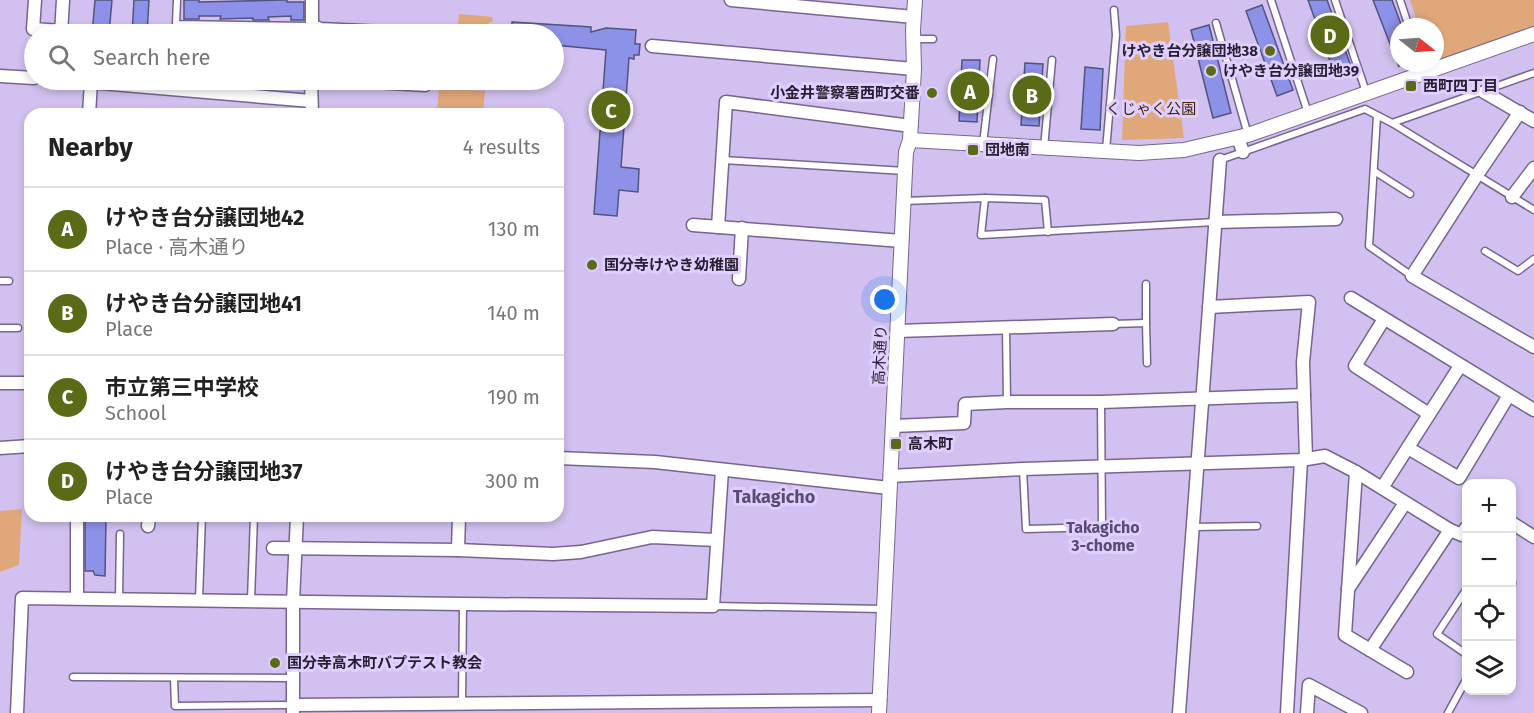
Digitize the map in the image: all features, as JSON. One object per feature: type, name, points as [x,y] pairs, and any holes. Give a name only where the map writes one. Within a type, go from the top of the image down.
[{"type":"street","points":[[33,24],[35,0]]},
{"type":"street","points":[[62,24],[63,0]]},
{"type":"street","points":[[312,0],[312,24]]},
{"type":"street","points":[[731,0],[914,17]]},
{"type":"street","name":"高木通り","points":[[879,706],[906,152],[910,133],[914,69],[915,0]]},
{"type":"street","points":[[1444,62],[1534,34]]},
{"type":"street","points":[[652,46],[914,69]]},
{"type":"street","points":[[718,227],[726,102],[984,144],[1139,153],[1184,150],[1243,136],[1366,92],[1414,72]]},
{"type":"street","points":[[0,76],[24,77]]},
{"type":"street","points":[[89,108],[90,90]]},
{"type":"street","points":[[159,90],[312,108],[311,90]]},
{"type":"street","points":[[1484,92],[1534,121]]},
{"type":"street","points":[[1520,112],[1412,276],[1534,347]]},
{"type":"street","points":[[1243,136],[1243,152]]},
{"type":"street","points":[[1179,713],[1220,160]]},
{"type":"street","points":[[1512,197],[1534,168]]},
{"type":"street","points":[[1215,222],[1336,219]]},
{"type":"street","points":[[693,225],[902,241]]},
{"type":"street","points":[[739,279],[742,228]]},
{"type":"street","points":[[1351,298],[1534,410]]},
{"type":"street","points":[[1209,307],[1309,302],[1303,362],[1304,460],[1287,713]]},
{"type":"street","points":[[1384,319],[1355,366],[1429,414]]},
{"type":"street","points":[[898,331],[1113,324]]},
{"type":"street","points":[[1382,488],[1460,366]]},
{"type":"street","points":[[0,383],[24,383]]},
{"type":"street","points":[[893,426],[964,423],[965,404],[1101,402],[1304,394]]},
{"type":"street","points":[[1408,448],[1459,478],[1509,395]]},
{"type":"street","points":[[0,448],[24,446]]},
{"type":"street","points":[[564,458],[655,462],[722,470],[889,482],[1023,469],[1304,460],[1325,456],[1356,472],[1450,530],[1462,535],[1463,533]]},
{"type":"street","points":[[17,713],[22,597],[713,606],[722,470]]},
{"type":"street","points":[[1356,472],[1345,635],[1407,672]]},
{"type":"street","points":[[1347,590],[1405,503]]},
{"type":"street","points":[[77,522],[77,597]]},
{"type":"street","points":[[297,522],[293,601],[293,709],[462,704],[879,706]]},
{"type":"street","points":[[458,550],[459,522]]},
{"type":"street","points":[[1516,525],[1534,537]]},
{"type":"street","points":[[1370,650],[1450,530]]},
{"type":"street","points":[[273,548],[458,550],[553,554],[581,552],[652,537],[716,540]]},
{"type":"street","points":[[1307,713],[1309,685],[1361,713]]},
{"type":"lane","points":[[176,24],[177,0]]},
{"type":"lane","points":[[1270,0],[1308,113]]},
{"type":"lane","points":[[1335,0],[1366,92]]},
{"type":"lane","points":[[1401,0],[1406,18]]},
{"type":"lane","points":[[1106,152],[1116,35],[1114,10]]},
{"type":"lane","points":[[1215,23],[1243,136]]},
{"type":"lane","points":[[914,39],[933,39]]},
{"type":"lane","points":[[984,144],[993,59]]},
{"type":"lane","points":[[1044,148],[1052,60]]},
{"type":"lane","points":[[1392,123],[1534,73]]},
{"type":"lane","points":[[1220,160],[1365,109],[1392,123],[1534,210]]},
{"type":"lane","points":[[1377,116],[1369,246],[1412,276]]},
{"type":"lane","points":[[723,160],[905,171]]},
{"type":"lane","points":[[1374,171],[1410,194]]},
{"type":"lane","points":[[985,198],[981,235],[1215,222]]},
{"type":"lane","points":[[904,201],[985,198],[1045,200],[1048,232]]},
{"type":"lane","points":[[1485,251],[1518,271],[1534,258]]},
{"type":"lane","points":[[0,281],[9,281]]},
{"type":"lane","points":[[1146,284],[1147,363]]},
{"type":"lane","points":[[1113,324],[1146,323]]},
{"type":"lane","points":[[1006,327],[1007,402]]},
{"type":"lane","points":[[0,328],[18,328]]},
{"type":"lane","points":[[1023,469],[1026,530],[1102,527],[1101,402]]},
{"type":"lane","points":[[199,599],[202,522]]},
{"type":"lane","points":[[251,600],[254,522]]},
{"type":"lane","points":[[1193,527],[1257,526]]},
{"type":"lane","points":[[119,598],[120,534]]},
{"type":"lane","points":[[1462,597],[1437,634],[1462,651]]},
{"type":"lane","points":[[462,704],[464,604]]},
{"type":"lane","points":[[713,606],[884,609]]},
{"type":"lane","points":[[73,677],[292,678]]},
{"type":"lane","points":[[174,679],[175,706],[293,709]]},
{"type":"lane","points":[[1448,713],[1462,689]]},
{"type":"green space","points":[[1410,0],[1534,0],[1534,28],[1444,58],[1444,18],[1416,18]]},
{"type":"green space","points":[[459,14],[493,17],[489,24],[458,24]]},
{"type":"green space","name":"くじゃく公園","points":[[1168,22],[1184,138],[1122,140],[1126,26]]},
{"type":"green space","points":[[439,90],[485,91],[484,108],[437,108]]},
{"type":"green space","points":[[22,509],[19,565],[0,572],[0,511]]},
{"type":"building","points":[[95,0],[112,0],[110,24],[93,24]]},
{"type":"building","points":[[134,0],[149,0],[148,24],[133,24]]},
{"type":"building","points":[[184,0],[304,2],[304,20],[291,20],[291,16],[268,17],[269,20],[220,19],[221,16],[184,19]]},
{"type":"building","points":[[1308,0],[1327,0],[1352,69],[1335,75]]},
{"type":"building","points":[[1373,0],[1392,0],[1399,18],[1390,18],[1390,44]]},
{"type":"building","name":"けやき台分譲団地38","points":[[1262,5],[1293,90],[1277,96],[1246,11]]},
{"type":"building","points":[[512,22],[544,24],[512,24]]},
{"type":"building","points":[[564,25],[591,27],[591,32],[606,28],[636,30],[635,44],[640,44],[639,55],[634,55],[634,59],[629,58],[621,167],[639,169],[638,192],[619,190],[617,216],[594,214],[606,50],[564,46]]},
{"type":"building","name":"けやき台分譲団地39","points":[[1209,25],[1231,113],[1213,118],[1191,30]]},
{"type":"building","points":[[962,60],[980,60],[977,122],[959,121]]},
{"type":"building","points":[[1025,63],[1043,64],[1039,126],[1021,125]]},
{"type":"building","points":[[1085,67],[1103,69],[1100,130],[1081,129]]},
{"type":"building","points":[[85,522],[106,522],[105,576],[95,575],[93,571],[85,571]]},
{"type":"place","name":"けやき台分譲団地37","points":[[1330,35]]},
{"type":"place","name":"けやき台分譲団地38","points":[[1270,51]]},
{"type":"place","name":"けやき台分譲団地39","points":[[1211,71]]},
{"type":"place","name":"西町四丁目","points":[[1411,86]]},
{"type":"place","name":"けやき台分譲団地42","points":[[970,91]]},
{"type":"place","name":"小金井警察署西町交番","points":[[932,93]]},
{"type":"place","name":"けやき台分譲団地41","points":[[1032,95]]},
{"type":"place","name":"市立第三中学校","points":[[611,110]]},
{"type":"place","name":"団地南","points":[[973,150]]},
{"type":"place","name":"国分寺けやき幼稚園","points":[[592,265]]},
{"type":"place","name":"高木町","points":[[896,444]]},
{"type":"place","name":"国分寺高木町バプテスト教会","points":[[275,663]]},
{"type":"district","name":"Takagicho","points":[[774,497]]},
{"type":"district","name":"Takagicho 3-chome","points":[[1103,536]]}]
